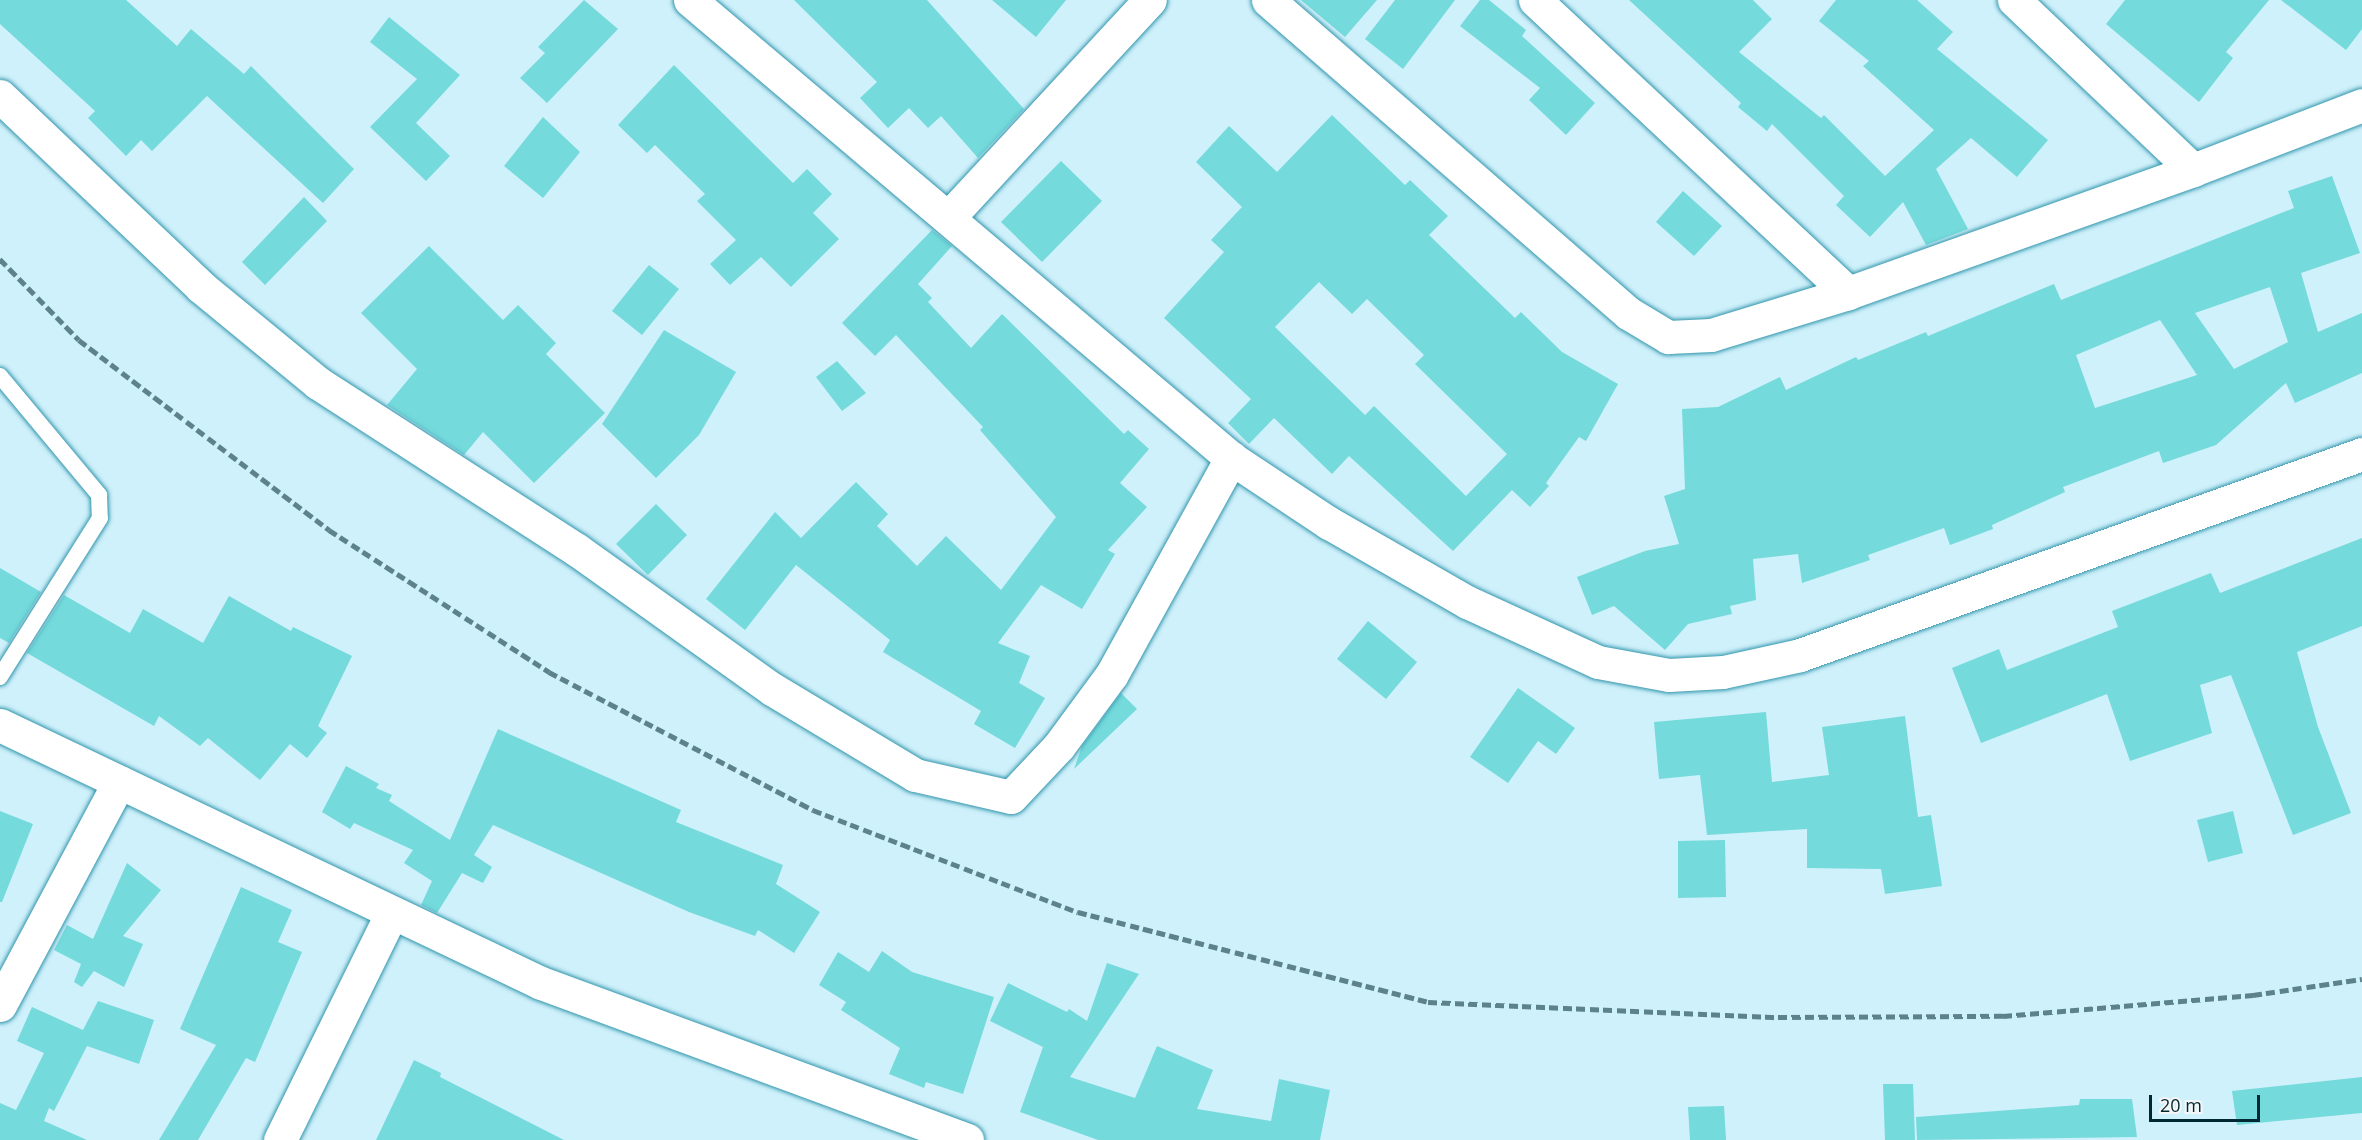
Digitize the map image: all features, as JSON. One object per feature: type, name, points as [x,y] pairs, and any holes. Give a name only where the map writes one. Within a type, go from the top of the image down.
[{"type":"street","points":[[690,0],[1231,458],[1329,523],[1467,602],[1598,662],[1669,675],[1723,672],[1800,655],[2362,454]]},
{"type":"street","points":[[948,218],[1150,0]]},
{"type":"street","points":[[1268,0],[1628,313],[1668,338],[1711,335],[1848,292],[2193,170],[2362,105]]},
{"type":"street","points":[[1535,0],[1848,292]]},
{"type":"street","points":[[2014,0],[2193,170]]},
{"type":"street","points":[[0,96],[201,287],[318,383],[577,550],[772,689],[915,775],[1011,797],[1059,746],[1113,674],[1231,458]]},
{"type":"street","points":[[0,725],[391,914],[541,983],[967,1140]]},
{"type":"street","points":[[0,1005],[119,782]]},
{"type":"street","points":[[280,1140],[391,914]]},
{"type":"lane","points":[[0,376],[99,495],[100,507],[100,518],[91,537],[0,677]]},
{"type":"building","points":[[0,0],[126,0],[177,46],[191,29],[244,74],[251,66],[354,169],[323,203],[207,96],[152,151],[141,140],[126,156],[88,118],[95,111],[0,24]]},
{"type":"building","points":[[584,0],[618,29],[547,103],[520,78],[545,53],[538,47]]},
{"type":"building","points":[[794,0],[927,0],[1024,109],[978,158],[941,116],[928,128],[909,108],[888,128],[860,98],[877,82]]},
{"type":"building","points":[[992,0],[1066,0],[1036,37]]},
{"type":"building","points":[[1301,0],[1377,0],[1345,37]]},
{"type":"building","points":[[1395,0],[1455,0],[1403,69],[1365,39]]},
{"type":"building","points":[[1480,0],[1489,0],[1526,30],[1522,36],[1595,103],[1566,135],[1529,100],[1540,88],[1460,26]]},
{"type":"building","points":[[1629,0],[1753,0],[1772,19],[1739,52],[1821,118],[1824,115],[1885,176],[1934,130],[1863,66],[1869,61],[1819,21],[1836,0],[1917,0],[1953,32],[1937,49],[2048,140],[2017,177],[1971,138],[1936,169],[1968,229],[1926,245],[1903,202],[1870,237],[1836,205],[1844,196],[1772,124],[1767,131],[1738,107],[1741,103]]},
{"type":"building","points":[[2125,0],[2269,0],[2226,52],[2233,58],[2199,102],[2106,24]]},
{"type":"building","points":[[2281,0],[2362,0],[2362,29],[2346,50]]},
{"type":"building","points":[[389,17],[460,75],[416,123],[450,156],[426,181],[370,127],[417,79],[370,42]]},
{"type":"building","points":[[674,65],[793,183],[807,169],[832,194],[813,213],[839,239],[791,287],[761,257],[730,285],[710,264],[736,240],[697,201],[705,194],[655,145],[647,153],[618,125]]},
{"type":"building","points":[[1332,115],[1405,185],[1410,180],[1448,216],[1429,235],[1515,318],[1521,312],[1562,352],[1618,384],[1586,441],[1579,437],[1546,483],[1549,486],[1530,507],[1512,490],[1453,551],[1349,456],[1332,474],[1274,418],[1249,444],[1228,423],[1251,399],[1164,318],[1224,252],[1211,240],[1242,207],[1196,162],[1229,126],[1277,172]],"holes":[[[1319,282],[1352,314],[1367,299],[1424,355],[1415,364],[1507,454],[1466,496],[1374,406],[1365,415],[1275,327]]]},
{"type":"building","points":[[543,117],[580,152],[543,198],[504,166]]},
{"type":"building","points":[[1061,161],[1102,201],[1042,262],[1001,222]]},
{"type":"building","points":[[2332,176],[2360,253],[2301,273],[2318,332],[2362,313],[2362,373],[2295,403],[2286,383],[2216,445],[2163,463],[2159,451],[2063,487],[2065,492],[1992,525],[1993,529],[1950,545],[1944,528],[1868,555],[1870,560],[1802,583],[1798,554],[1753,559],[1756,600],[1730,606],[1732,614],[1688,624],[1665,650],[1614,606],[1592,615],[1577,577],[1645,551],[1679,544],[1664,496],[1685,489],[1682,409],[1718,407],[1780,377],[1786,390],[1856,357],[1858,360],[1926,332],[1928,336],[2054,284],[2061,300],[2294,208],[2288,191]],"holes":[[[2270,287],[2288,342],[2234,369],[2195,313]],[[2160,320],[2197,375],[2095,408],[2076,355]]]},
{"type":"building","points":[[1683,191],[1722,226],[1694,256],[1656,222]]},
{"type":"building","points":[[304,197],[327,221],[265,285],[242,262]]},
{"type":"building","points":[[932,230],[952,246],[918,284],[932,298],[928,302],[971,348],[1002,314],[1124,434],[1128,430],[1149,449],[1120,483],[1147,507],[1108,550],[1115,554],[1082,609],[1041,585],[998,643],[1030,656],[1019,683],[1045,698],[1015,748],[974,724],[981,711],[883,652],[890,640],[796,565],[745,630],[706,599],[775,512],[801,538],[856,482],[888,514],[877,526],[917,566],[946,536],[1001,590],[1056,517],[980,430],[983,427],[896,335],[875,356],[842,323]]},
{"type":"building","points":[[429,246],[503,320],[518,305],[556,343],[546,354],[605,413],[534,483],[483,432],[464,455],[387,405],[417,369],[361,313]]},
{"type":"building","points":[[649,265],[679,289],[642,335],[612,311]]},
{"type":"building","points":[[664,330],[736,372],[699,435],[656,478],[602,424]]},
{"type":"building","points":[[837,361],[866,393],[842,411],[816,377]]},
{"type":"building","points":[[656,504],[687,535],[648,575],[616,544]]},
{"type":"building","points":[[2362,538],[2362,626],[2297,652],[2318,727],[2351,813],[2293,835],[2231,675],[2200,685],[2212,733],[2130,761],[2107,694],[1981,743],[1952,668],[1999,649],[2007,670],[2118,627],[2112,611],[2211,573],[2220,593]]},
{"type":"building","points":[[0,568],[41,592],[9,643],[0,638]]},
{"type":"building","points":[[64,595],[130,633],[143,609],[203,643],[229,596],[291,631],[293,627],[352,656],[318,726],[327,733],[307,758],[290,744],[260,780],[208,738],[200,746],[159,716],[154,726],[27,653]]},
{"type":"building","points":[[1368,621],[1417,662],[1386,699],[1337,659]]},
{"type":"building","points":[[1518,688],[1575,728],[1556,754],[1538,741],[1508,783],[1470,757]]},
{"type":"building","points":[[1121,693],[1137,709],[1074,769],[1082,746]]},
{"type":"building","points":[[1766,712],[1772,782],[1829,775],[1822,727],[1905,716],[1918,817],[1931,815],[1942,886],[1885,894],[1881,869],[1807,868],[1807,829],[1707,835],[1700,775],[1659,779],[1654,722]]},
{"type":"building","points":[[498,729],[681,810],[676,822],[783,865],[776,884],[820,912],[794,953],[758,930],[755,936],[689,912],[493,825],[474,855],[492,867],[483,883],[462,873],[437,913],[421,905],[432,881],[404,863],[413,850],[354,823],[350,829],[322,812],[346,766],[379,784],[376,788],[392,795],[389,801],[450,840]]},
{"type":"building","points":[[0,811],[33,824],[2,902],[0,902]]},
{"type":"building","points":[[2233,811],[2243,853],[2208,862],[2197,820]]},
{"type":"building","points":[[1725,840],[1726,897],[1678,898],[1678,841]]},
{"type":"building","points":[[127,863],[161,890],[123,936],[143,944],[124,987],[94,971],[82,987],[74,982],[81,964],[54,950],[67,925],[93,939]]},
{"type":"building","points":[[241,887],[292,910],[278,942],[302,952],[255,1062],[246,1058],[198,1140],[159,1140],[216,1045],[180,1029]]},
{"type":"building","points":[[882,951],[912,972],[994,997],[963,1094],[926,1082],[924,1088],[889,1074],[900,1048],[841,1010],[846,1002],[819,985],[838,952],[869,972]]},
{"type":"building","points":[[1107,963],[1139,974],[1070,1077],[1135,1098],[1157,1046],[1213,1070],[1197,1109],[1271,1121],[1279,1079],[1330,1090],[1320,1140],[1098,1140],[1020,1112],[1043,1047],[990,1021],[1008,983],[1067,1012],[1069,1009],[1087,1021]]},
{"type":"building","points":[[98,1001],[154,1020],[139,1064],[87,1046],[54,1111],[49,1108],[44,1121],[87,1140],[0,1140],[0,1103],[16,1110],[44,1053],[17,1041],[32,1007],[83,1030]]},
{"type":"building","points":[[414,1060],[441,1073],[440,1077],[564,1140],[376,1140]]},
{"type":"building","points":[[2362,1077],[2362,1113],[2237,1125],[2232,1091]]},
{"type":"building","points":[[1883,1084],[1913,1084],[1915,1140],[1885,1140]]},
{"type":"building","points":[[2080,1099],[2132,1099],[2137,1137],[1917,1140],[1916,1117],[2079,1105]]},
{"type":"building","points":[[1724,1106],[1726,1140],[1690,1140],[1688,1107]]},
{"type":"railway","points":[[0,259],[79,340],[329,530],[549,672],[813,810],[1078,912],[1428,1002],[1778,1017],[2003,1016],[2253,995],[2362,979]]}]
